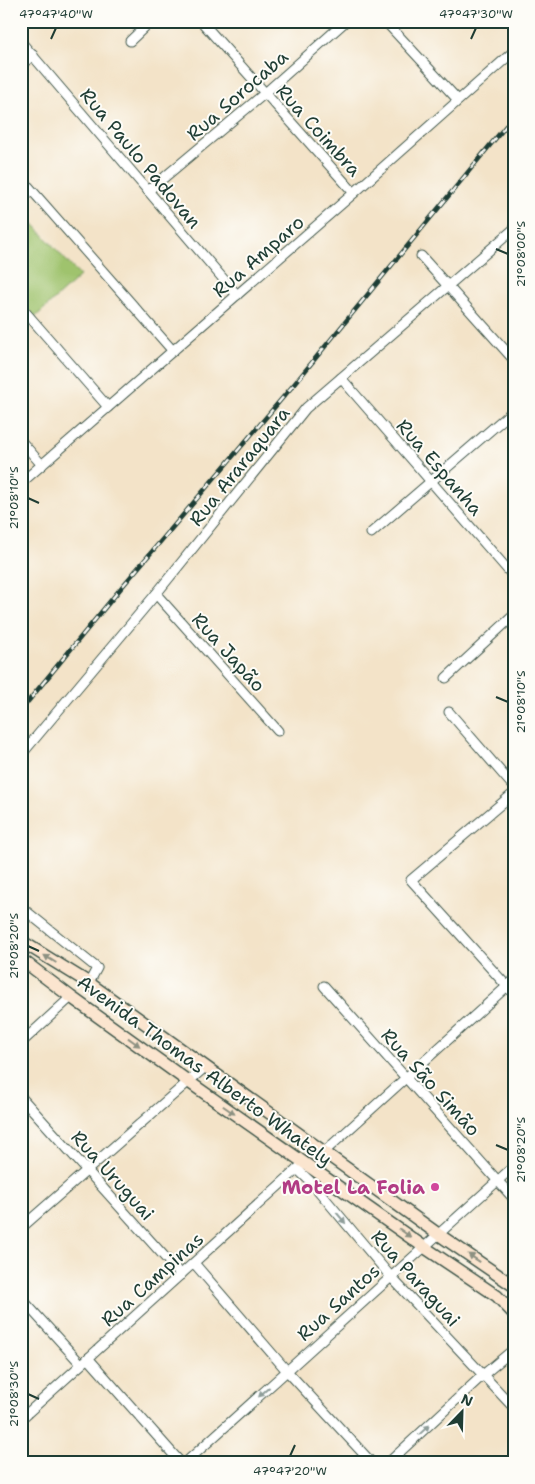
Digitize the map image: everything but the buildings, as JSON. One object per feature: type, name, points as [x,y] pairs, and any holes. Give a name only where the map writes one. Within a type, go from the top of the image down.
[{"type":"main road","name":"Avenida Thomas Alberto Whately","points":[[21,941],[89,983],[438,1234],[514,1286]]},
{"type":"main road","name":"Avenida Thomas Alberto Whately","points":[[21,959],[300,1166],[496,1296],[514,1314]]},
{"type":"street","points":[[130,41],[151,21]]},
{"type":"street","name":"Rua Coimbra","points":[[201,21],[354,193]]},
{"type":"street","name":"Rua Sorocaba","points":[[148,191],[264,94],[346,21]]},
{"type":"street","points":[[385,21],[458,100]]},
{"type":"street","name":"Rua Paulo Padovan","points":[[21,42],[237,295]]},
{"type":"street","name":"Rua Amparo","points":[[21,483],[514,51]]},
{"type":"street","points":[[21,65],[33,55]]},
{"type":"street","points":[[21,178],[173,351]]},
{"type":"street","name":"Rua Araraquara","points":[[21,755],[156,594],[306,408],[514,229]]},
{"type":"street","points":[[421,256],[514,360]]},
{"type":"street","points":[[21,306],[108,406]]},
{"type":"street","name":"Rua Espanha","points":[[341,378],[514,577]]},
{"type":"street","points":[[371,533],[514,410]]},
{"type":"street","points":[[21,442],[42,465]]},
{"type":"street","name":"Rua Japão","points":[[156,594],[278,731]]},
{"type":"street","points":[[446,678],[514,615]]},
{"type":"street","points":[[449,712],[514,787]]},
{"type":"street","points":[[514,792],[411,880],[510,983],[514,994]]},
{"type":"street","points":[[21,907],[97,968],[89,983]]},
{"type":"street","points":[[324,1152],[510,983]]},
{"type":"street","name":"Rua São Simão","points":[[324,986],[514,1199]]},
{"type":"street","points":[[21,1043],[71,997]]},
{"type":"street","points":[[21,1228],[205,1067]]},
{"type":"street","name":"Rua Uruguai","points":[[21,1097],[180,1275]]},
{"type":"street","name":"Rua Campinas","points":[[21,1419],[300,1166]]},
{"type":"street","name":"Rua Paraguai","points":[[300,1166],[390,1277],[514,1408]]},
{"type":"street","name":"Rua Santos","points":[[185,1463],[514,1166]]},
{"type":"street","points":[[194,1263],[287,1371],[372,1463]]},
{"type":"street","points":[[21,1298],[81,1364]]},
{"type":"street","points":[[388,1463],[514,1349]]},
{"type":"street","points":[[88,1358],[181,1463]]},
{"type":"green space","points":[[21,210],[80,276],[31,321],[21,310]]},
{"type":"railway","points":[[21,710],[121,588],[296,382],[514,116]]},
{"type":"place","name":"Motel La Folia","points":[[435,1187]]}]
